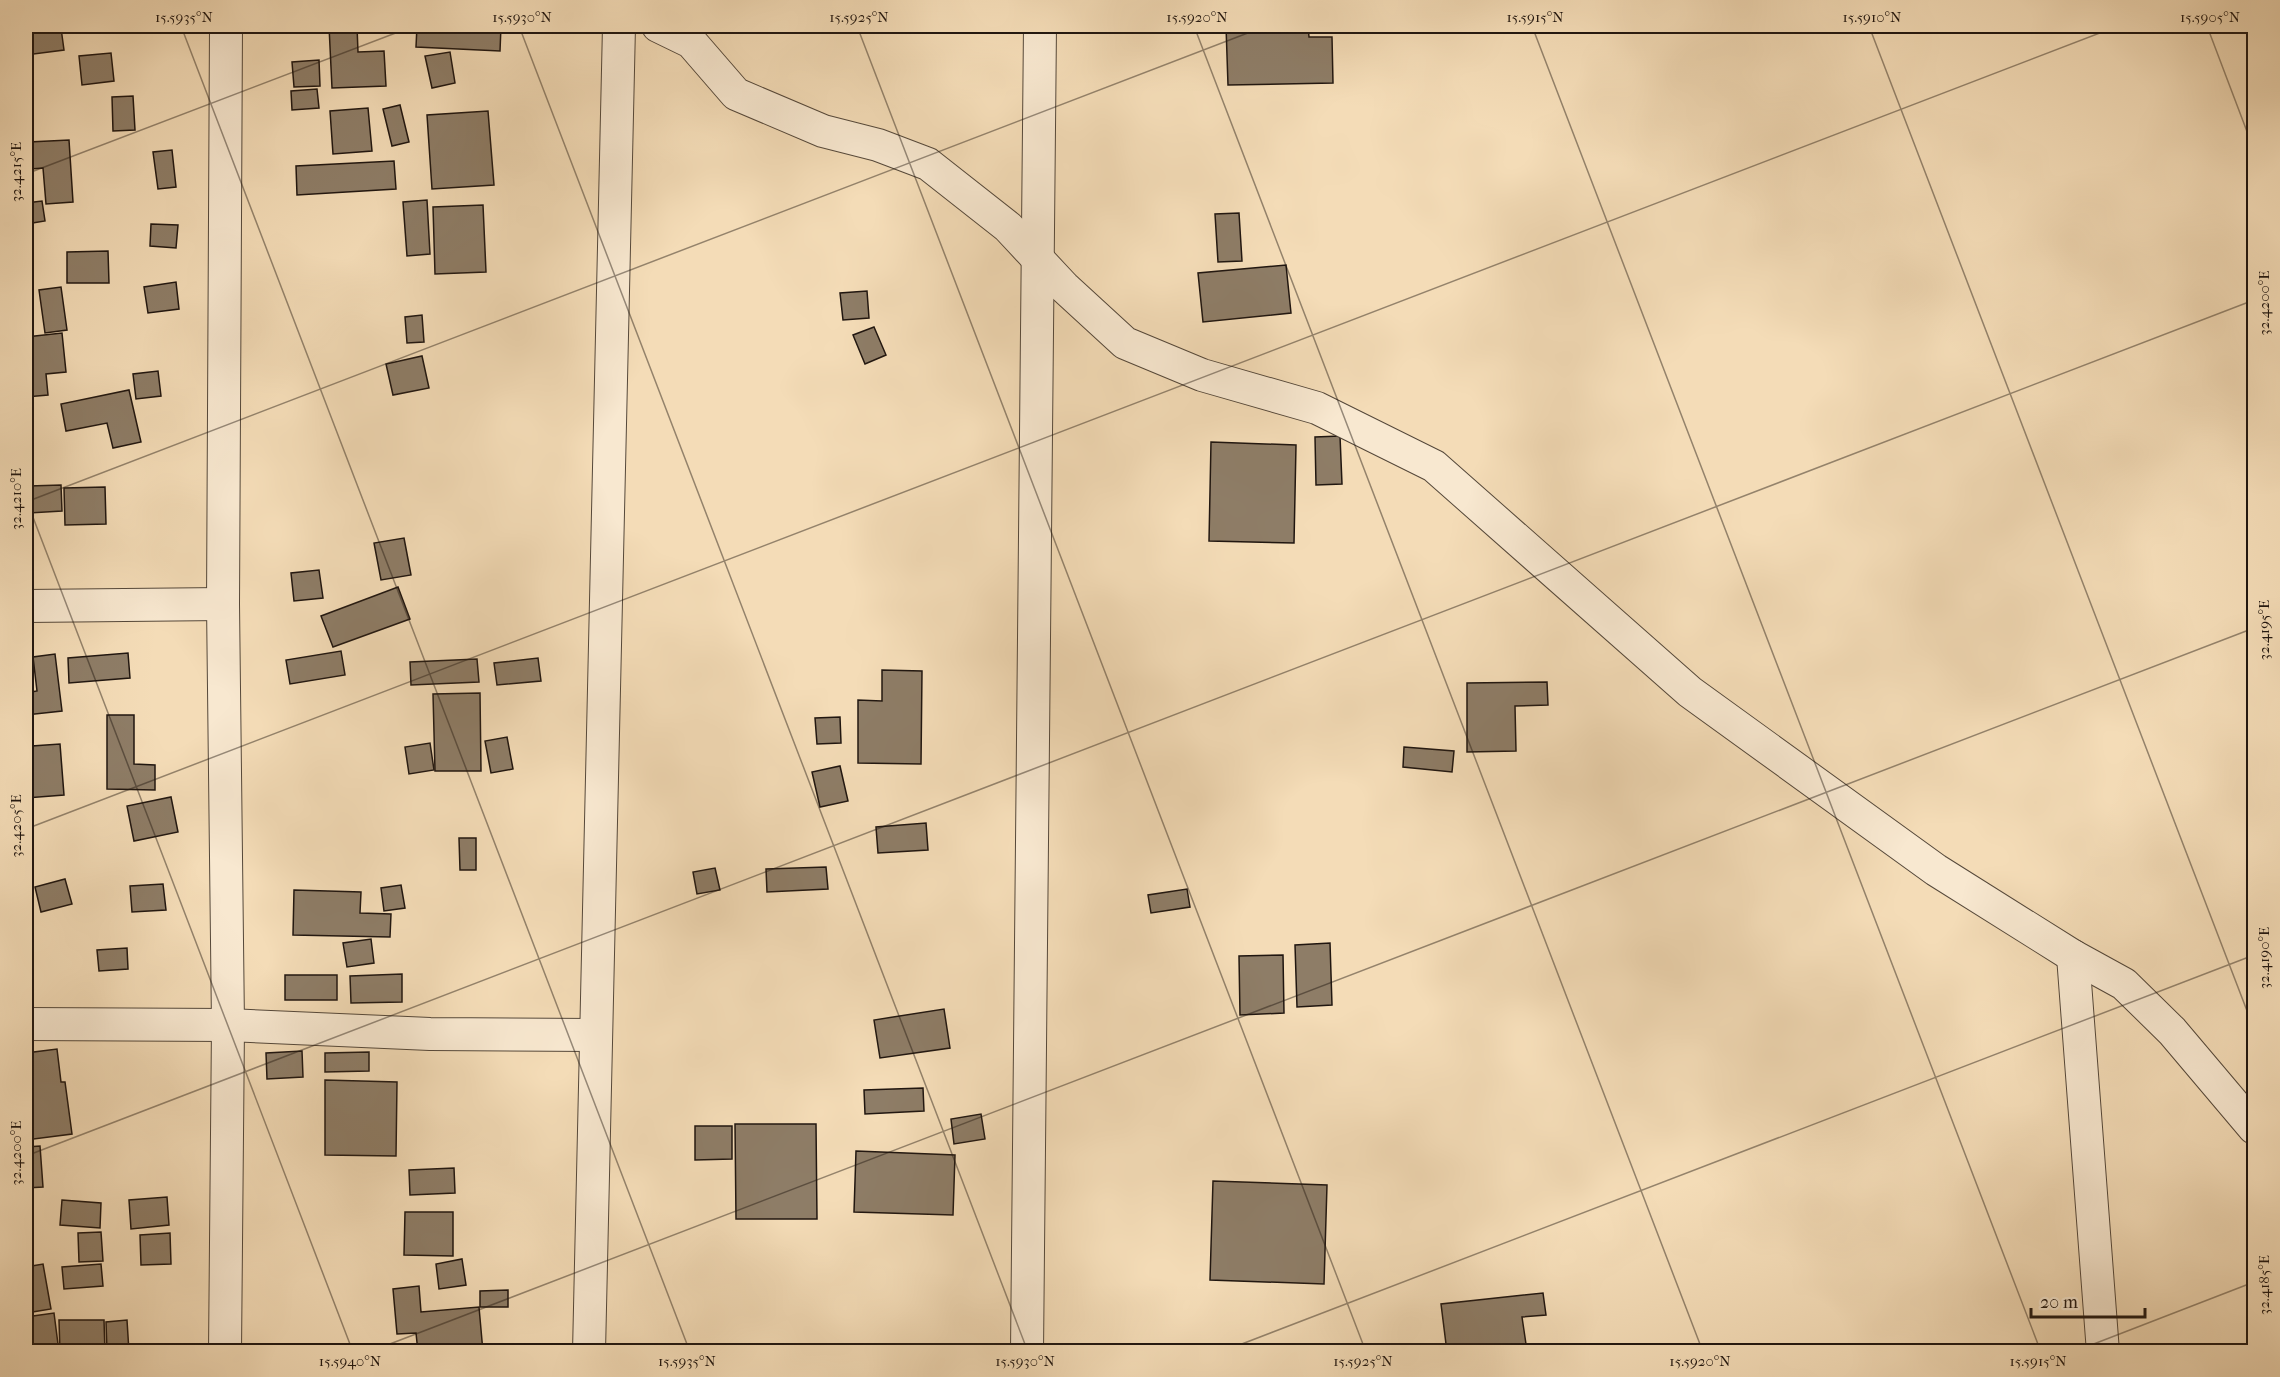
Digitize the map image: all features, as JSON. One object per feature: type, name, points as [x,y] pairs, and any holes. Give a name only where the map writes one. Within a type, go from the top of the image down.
[{"type":"street","points":[[225,1352],[228,1025],[223,604],[226,26]]},
{"type":"street","points":[[589,1352],[620,26]]},
{"type":"street","points":[[658,26],[690,42],[736,94],[824,131],[878,145],[928,164],[1008,227],[1064,287],[1125,343],[1202,375],[1317,408],[1434,466],[1690,692],[1936,870],[2073,956],[2124,984],[2172,1032],[2254,1128]]},
{"type":"street","points":[[1027,1352],[1040,26]]},
{"type":"street","points":[[26,606],[223,604]]},
{"type":"street","points":[[2073,956],[2103,1352]]},
{"type":"street","points":[[26,1024],[228,1025],[429,1034],[595,1035]]},
{"type":"building","points":[[26,26],[40,26],[41,31],[61,28],[64,50],[26,55]]},
{"type":"building","points":[[329,26],[357,26],[358,52],[384,51],[386,86],[332,88]]},
{"type":"building","points":[[417,26],[501,26],[500,51],[416,47]]},
{"type":"building","points":[[1226,26],[1308,26],[1309,37],[1332,37],[1333,83],[1228,85]]},
{"type":"building","points":[[450,52],[455,83],[432,88],[425,56]]},
{"type":"building","points":[[111,53],[114,81],[82,85],[79,56]]},
{"type":"building","points":[[319,60],[320,86],[294,87],[292,62]]},
{"type":"building","points":[[317,89],[319,108],[292,110],[291,91]]},
{"type":"building","points":[[133,96],[135,130],[113,131],[112,97]]},
{"type":"building","points":[[400,105],[409,142],[392,146],[383,109]]},
{"type":"building","points":[[368,108],[372,151],[333,154],[330,111]]},
{"type":"building","points":[[488,111],[494,185],[432,189],[427,115]]},
{"type":"building","points":[[69,140],[73,202],[46,204],[43,168],[30,169],[29,142]]},
{"type":"building","points":[[172,150],[176,187],[158,189],[153,152]]},
{"type":"building","points":[[394,161],[396,189],[297,195],[296,166]]},
{"type":"building","points":[[427,200],[430,254],[407,256],[403,202]]},
{"type":"building","points":[[42,201],[45,221],[26,224],[26,203]]},
{"type":"building","points":[[483,205],[486,272],[435,274],[433,207]]},
{"type":"building","points":[[1239,213],[1242,261],[1218,262],[1215,214]]},
{"type":"building","points":[[151,224],[178,225],[176,248],[150,246]]},
{"type":"building","points":[[108,251],[109,283],[67,283],[67,252]]},
{"type":"building","points":[[1286,265],[1291,313],[1203,322],[1198,273]]},
{"type":"building","points":[[176,282],[179,309],[148,313],[144,287]]},
{"type":"building","points":[[61,287],[67,330],[45,333],[39,290]]},
{"type":"building","points":[[867,291],[869,318],[843,320],[840,293]]},
{"type":"building","points":[[422,315],[424,342],[407,343],[405,317]]},
{"type":"building","points":[[874,327],[886,355],[865,364],[853,335]]},
{"type":"building","points":[[62,333],[66,372],[46,374],[48,395],[26,397],[26,337]]},
{"type":"building","points":[[422,356],[429,388],[393,395],[386,364]]},
{"type":"building","points":[[158,371],[161,396],[136,399],[133,374]]},
{"type":"building","points":[[129,390],[141,442],[113,448],[107,423],[66,431],[61,404]]},
{"type":"building","points":[[1340,436],[1342,484],[1316,485],[1315,437]]},
{"type":"building","points":[[1211,442],[1296,445],[1294,543],[1209,541]]},
{"type":"building","points":[[61,485],[62,511],[29,513],[29,486]]},
{"type":"building","points":[[105,487],[106,524],[65,525],[64,488]]},
{"type":"building","points":[[404,538],[411,575],[381,580],[374,543]]},
{"type":"building","points":[[319,570],[323,598],[294,601],[291,573]]},
{"type":"building","points":[[398,587],[410,619],[333,647],[321,616]]},
{"type":"building","points":[[341,651],[345,675],[290,684],[286,660]]},
{"type":"building","points":[[128,653],[130,678],[69,683],[68,658]]},
{"type":"building","points":[[55,654],[62,711],[26,715],[26,693],[37,691],[33,657]]},
{"type":"building","points":[[538,658],[541,681],[497,685],[494,663]]},
{"type":"building","points":[[477,659],[479,682],[411,685],[410,662]]},
{"type":"building","points":[[882,670],[922,671],[921,764],[858,763],[858,700],[882,701]]},
{"type":"building","points":[[1547,682],[1548,705],[1515,706],[1516,751],[1467,752],[1467,683]]},
{"type":"building","points":[[480,693],[481,771],[435,771],[433,694]]},
{"type":"building","points":[[107,715],[134,715],[134,764],[155,765],[155,790],[107,789]]},
{"type":"building","points":[[840,717],[841,743],[817,744],[815,718]]},
{"type":"building","points":[[507,737],[513,769],[491,773],[485,741]]},
{"type":"building","points":[[430,743],[434,770],[409,774],[405,747]]},
{"type":"building","points":[[60,744],[64,795],[26,798],[26,768],[33,768],[32,746]]},
{"type":"building","points":[[1404,747],[1454,751],[1452,772],[1403,767]]},
{"type":"building","points":[[840,766],[848,801],[820,807],[812,772]]},
{"type":"building","points":[[171,797],[178,832],[134,841],[127,806]]},
{"type":"building","points":[[926,823],[928,850],[878,853],[876,827]]},
{"type":"building","points":[[459,838],[476,838],[476,870],[460,870]]},
{"type":"building","points":[[826,867],[828,889],[767,892],[766,869]]},
{"type":"building","points":[[715,868],[720,890],[697,894],[693,872]]},
{"type":"building","points":[[65,879],[72,904],[41,912],[35,887]]},
{"type":"building","points":[[163,884],[166,910],[132,912],[130,886]]},
{"type":"building","points":[[401,885],[405,908],[384,911],[381,888]]},
{"type":"building","points":[[1187,889],[1190,907],[1151,913],[1148,895]]},
{"type":"building","points":[[294,890],[361,892],[360,913],[391,914],[390,937],[293,935]]},
{"type":"building","points":[[371,939],[374,963],[347,967],[343,943]]},
{"type":"building","points":[[1330,943],[1332,1005],[1297,1007],[1295,945]]},
{"type":"building","points":[[127,948],[128,969],[99,971],[97,950]]},
{"type":"building","points":[[1283,955],[1284,1013],[1240,1015],[1239,956]]},
{"type":"building","points":[[402,974],[402,1002],[351,1003],[350,976]]},
{"type":"building","points":[[285,975],[337,975],[337,1000],[285,1000]]},
{"type":"building","points":[[944,1009],[950,1048],[880,1058],[874,1020]]},
{"type":"building","points":[[57,1049],[61,1082],[65,1082],[72,1134],[26,1140],[26,1053]]},
{"type":"building","points":[[302,1051],[303,1077],[267,1079],[266,1053]]},
{"type":"building","points":[[369,1052],[369,1071],[325,1072],[325,1053]]},
{"type":"building","points":[[325,1080],[397,1082],[396,1156],[325,1155]]},
{"type":"building","points":[[923,1088],[924,1111],[865,1114],[864,1090]]},
{"type":"building","points":[[981,1114],[985,1139],[954,1144],[951,1119]]},
{"type":"building","points":[[735,1124],[816,1124],[817,1219],[736,1219]]},
{"type":"building","points":[[695,1126],[732,1126],[732,1159],[695,1160]]},
{"type":"building","points":[[40,1146],[43,1187],[26,1188],[26,1147]]},
{"type":"building","points":[[856,1151],[955,1155],[953,1215],[854,1212]]},
{"type":"building","points":[[454,1168],[455,1193],[410,1195],[409,1170]]},
{"type":"building","points":[[1213,1181],[1327,1185],[1324,1284],[1210,1280]]},
{"type":"building","points":[[167,1197],[169,1225],[131,1229],[129,1200]]},
{"type":"building","points":[[62,1200],[101,1203],[100,1228],[60,1225]]},
{"type":"building","points":[[405,1212],[453,1212],[453,1256],[404,1255]]},
{"type":"building","points":[[101,1232],[103,1261],[79,1262],[78,1233]]},
{"type":"building","points":[[170,1233],[171,1264],[141,1265],[140,1235]]},
{"type":"building","points":[[462,1259],[466,1285],[439,1289],[436,1264]]},
{"type":"building","points":[[43,1264],[51,1309],[26,1313],[26,1267]]},
{"type":"building","points":[[101,1264],[103,1286],[64,1289],[62,1267]]},
{"type":"building","points":[[419,1286],[421,1312],[479,1307],[483,1352],[418,1352],[416,1333],[397,1334],[393,1289]]},
{"type":"building","points":[[508,1290],[508,1307],[480,1307],[480,1291]]},
{"type":"building","points":[[1543,1293],[1546,1315],[1522,1317],[1526,1344],[1447,1352],[1441,1304]]},
{"type":"building","points":[[54,1313],[59,1352],[26,1352],[26,1317]]},
{"type":"building","points":[[59,1320],[104,1320],[105,1352],[60,1352]]},
{"type":"building","points":[[127,1320],[129,1352],[107,1352],[106,1322]]}]
